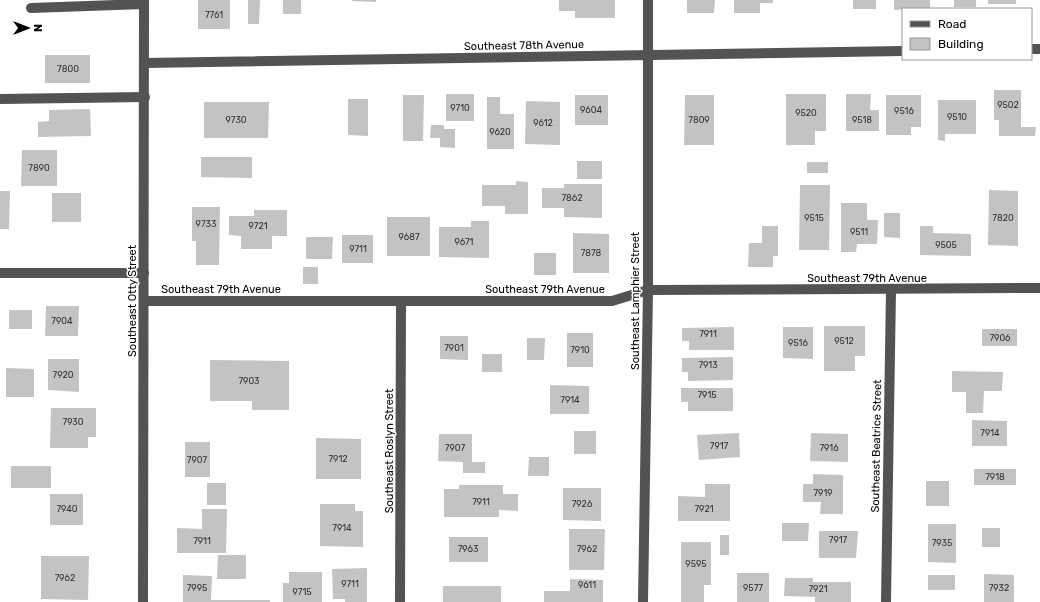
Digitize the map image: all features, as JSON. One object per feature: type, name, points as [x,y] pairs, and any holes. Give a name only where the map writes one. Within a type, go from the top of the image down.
[{"type":"street","name":"Southeast Lamphier Street","points":[[643,602],[648,290],[648,0]]},
{"type":"street","points":[[31,8],[144,2]]},
{"type":"street","name":"Southeast Otty Street","points":[[143,602],[144,2]]},
{"type":"street","name":"Southeast 78th Avenue","points":[[145,63],[902,51]]},
{"type":"street","points":[[0,99],[145,97]]},
{"type":"street","points":[[0,273],[144,273]]},
{"type":"street","name":"Southeast 79th Avenue","points":[[144,301],[612,301],[648,290],[891,290],[1040,288]]},
{"type":"street","name":"Southeast Beatrice Street","points":[[886,602],[891,290]]},
{"type":"street","name":"Southeast Roslyn Street","points":[[400,602],[401,301]]},
{"type":"building","points":[[198,0],[230,0],[230,29],[198,29]]},
{"type":"building","points":[[248,0],[260,0],[259,24],[248,24]]},
{"type":"building","points":[[283,0],[301,0],[301,14],[283,14]]},
{"type":"building","points":[[376,0],[376,2],[352,1]]},
{"type":"building","points":[[559,0],[615,0],[615,18],[575,18],[575,11],[559,11]]},
{"type":"building","points":[[687,0],[715,0],[714,13],[687,13]]},
{"type":"building","points":[[734,0],[773,0],[773,3],[760,3],[760,13],[734,13]]},
{"type":"building","points":[[853,0],[876,0],[876,9],[853,9]]},
{"type":"building","points":[[894,0],[930,0],[930,8],[902,8],[902,10],[894,10]]},
{"type":"building","points":[[954,0],[976,0],[976,7],[954,7]]},
{"type":"building","points":[[988,0],[1016,0],[1016,4],[988,4]]},
{"type":"building","points":[[45,55],[90,55],[90,83],[45,83]]},
{"type":"building","points":[[994,90],[1021,90],[1021,127],[1036,127],[1035,136],[999,136],[999,120],[994,120]]},
{"type":"building","points":[[446,94],[474,94],[474,121],[446,121]]},
{"type":"building","points":[[786,94],[826,94],[826,131],[815,131],[815,145],[786,145]]},
{"type":"building","points":[[846,94],[871,94],[870,110],[879,110],[879,131],[846,131]]},
{"type":"building","points":[[403,95],[424,95],[423,141],[403,141]]},
{"type":"building","points":[[575,95],[608,95],[608,125],[575,125]]},
{"type":"building","points":[[685,95],[714,95],[714,145],[684,145]]},
{"type":"building","points":[[886,95],[921,95],[921,127],[911,127],[911,135],[886,135]]},
{"type":"building","points":[[487,97],[500,97],[500,114],[514,114],[514,149],[487,149]]},
{"type":"building","points":[[348,99],[368,99],[368,136],[348,135]]},
{"type":"building","points":[[938,100],[976,100],[976,134],[945,134],[945,141],[938,140]]},
{"type":"building","points":[[526,101],[560,102],[560,145],[525,144]]},
{"type":"building","points":[[204,102],[269,102],[268,138],[204,138]]},
{"type":"building","points":[[90,109],[91,136],[38,137],[38,122],[49,121],[49,110]]},
{"type":"building","points":[[431,125],[444,125],[444,129],[455,129],[455,148],[440,147],[440,138],[430,138]]},
{"type":"building","points":[[22,150],[57,150],[57,186],[21,186]]},
{"type":"building","points":[[201,157],[252,157],[252,178],[201,177]]},
{"type":"building","points":[[577,161],[602,161],[602,179],[577,179]]},
{"type":"building","points":[[807,162],[828,162],[828,173],[807,173]]},
{"type":"building","points":[[516,181],[528,182],[528,214],[505,214],[505,206],[482,206],[482,185],[516,185]]},
{"type":"building","points":[[564,184],[602,184],[602,218],[564,217],[564,208],[542,208],[542,188],[564,188]]},
{"type":"building","points":[[800,185],[830,185],[829,250],[799,250]]},
{"type":"building","points":[[989,190],[1018,191],[1018,246],[988,245]]},
{"type":"building","points":[[0,191],[10,191],[9,229],[0,229]]},
{"type":"building","points":[[52,193],[81,193],[81,222],[52,222]]},
{"type":"building","points":[[841,203],[867,203],[867,220],[878,220],[877,244],[857,244],[856,252],[841,252]]},
{"type":"building","points":[[192,207],[220,207],[219,265],[196,265],[196,241],[192,241]]},
{"type":"building","points":[[254,210],[287,210],[287,236],[272,236],[272,249],[241,249],[241,236],[229,235],[229,216],[254,216]]},
{"type":"building","points":[[884,213],[900,213],[900,238],[884,237]]},
{"type":"building","points":[[387,217],[430,217],[430,256],[387,256]]},
{"type":"building","points":[[471,221],[489,221],[489,258],[439,257],[439,227],[471,227]]},
{"type":"building","points":[[762,226],[778,226],[778,256],[773,256],[773,267],[748,267],[749,243],[762,243]]},
{"type":"building","points":[[920,226],[933,226],[933,233],[971,234],[971,256],[920,255]]},
{"type":"building","points":[[573,233],[609,234],[609,273],[573,273]]},
{"type":"building","points":[[342,235],[373,235],[373,263],[342,263]]},
{"type":"building","points":[[306,237],[333,237],[332,259],[306,259]]},
{"type":"building","points":[[534,253],[556,253],[556,275],[534,275]]},
{"type":"building","points":[[303,267],[318,267],[318,284],[303,284]]},
{"type":"building","points":[[46,306],[79,306],[78,336],[45,336]]},
{"type":"building","points":[[9,310],[32,310],[32,329],[9,329]]},
{"type":"building","points":[[824,326],[865,326],[865,356],[855,356],[855,371],[824,371]]},
{"type":"building","points":[[734,327],[734,350],[689,350],[689,341],[682,341],[682,328]]},
{"type":"building","points":[[783,327],[813,327],[813,359],[783,358]]},
{"type":"building","points":[[982,329],[1017,329],[1017,346],[982,346]]},
{"type":"building","points":[[567,333],[593,333],[593,367],[567,367]]},
{"type":"building","points":[[440,336],[468,336],[468,360],[440,359]]},
{"type":"building","points":[[527,338],[545,338],[544,360],[527,360]]},
{"type":"building","points":[[482,354],[502,354],[502,372],[482,372]]},
{"type":"building","points":[[733,357],[733,380],[688,381],[688,372],[682,372],[682,358]]},
{"type":"building","points":[[48,359],[79,359],[79,392],[48,390]]},
{"type":"building","points":[[210,360],[289,361],[289,410],[252,410],[252,401],[210,401]]},
{"type":"building","points":[[6,368],[34,369],[34,397],[6,397]]},
{"type":"building","points":[[952,371],[1003,372],[1002,391],[984,391],[983,413],[966,413],[966,392],[952,392]]},
{"type":"building","points":[[550,385],[589,386],[589,414],[550,414]]},
{"type":"building","points":[[681,388],[733,388],[733,411],[688,411],[688,402],[681,402]]},
{"type":"building","points":[[51,408],[96,408],[96,437],[88,437],[88,448],[50,448]]},
{"type":"building","points":[[972,420],[1007,421],[1007,446],[972,446]]},
{"type":"building","points":[[574,431],[596,431],[596,454],[574,454]]},
{"type":"building","points":[[739,433],[740,457],[699,460],[697,435]]},
{"type":"building","points":[[811,433],[848,434],[848,462],[810,461]]},
{"type":"building","points":[[439,434],[472,434],[472,462],[485,462],[485,473],[463,473],[463,462],[438,461]]},
{"type":"building","points":[[316,438],[361,439],[361,479],[316,479]]},
{"type":"building","points":[[185,442],[210,442],[210,477],[185,477]]},
{"type":"building","points":[[529,457],[549,457],[549,476],[528,476]]},
{"type":"building","points":[[11,466],[51,466],[51,488],[11,488]]},
{"type":"building","points":[[974,469],[1016,469],[1016,485],[974,485]]},
{"type":"building","points":[[813,474],[843,475],[843,514],[820,514],[821,502],[803,502],[803,484],[813,484]]},
{"type":"building","points":[[926,481],[949,481],[949,506],[926,506]]},
{"type":"building","points":[[207,483],[226,483],[226,505],[207,505]]},
{"type":"building","points":[[705,484],[730,484],[730,521],[678,521],[678,496],[705,497]]},
{"type":"building","points":[[459,485],[503,485],[503,494],[518,494],[518,511],[499,510],[499,517],[444,517],[444,489],[459,489]]},
{"type":"building","points":[[563,488],[601,488],[601,521],[563,520]]},
{"type":"building","points":[[50,494],[83,494],[83,525],[50,525]]},
{"type":"building","points":[[320,504],[355,504],[355,511],[363,511],[363,547],[320,546]]},
{"type":"building","points":[[202,509],[227,509],[226,553],[177,553],[177,528],[202,529]]},
{"type":"building","points":[[782,523],[809,523],[808,541],[782,541]]},
{"type":"building","points":[[928,524],[956,524],[956,563],[928,562]]},
{"type":"building","points":[[982,528],[1000,528],[1000,547],[982,547]]},
{"type":"building","points":[[569,529],[605,529],[604,570],[569,570]]},
{"type":"building","points":[[819,531],[858,531],[856,558],[819,558]]},
{"type":"building","points":[[720,535],[729,535],[729,555],[720,555]]},
{"type":"building","points":[[449,537],[488,537],[488,562],[449,562]]},
{"type":"building","points":[[681,542],[711,542],[711,585],[704,585],[704,602],[681,602]]},
{"type":"building","points":[[218,555],[246,555],[246,579],[217,579]]},
{"type":"building","points":[[41,556],[89,556],[88,600],[41,599]]},
{"type":"building","points":[[367,568],[367,602],[345,602],[345,599],[333,599],[332,569]]},
{"type":"building","points":[[289,572],[322,572],[322,602],[283,602],[283,583],[289,583]]},
{"type":"building","points":[[737,573],[769,573],[769,602],[737,602]]},
{"type":"building","points":[[984,574],[1014,575],[1014,602],[984,602]]},
{"type":"building","points":[[183,575],[212,576],[211,600],[270,600],[270,602],[183,602]]},
{"type":"building","points":[[928,575],[955,575],[955,590],[928,590]]},
{"type":"building","points":[[785,578],[813,578],[813,582],[851,582],[851,602],[815,602],[815,597],[784,596]]},
{"type":"building","points":[[570,579],[603,580],[603,602],[544,602],[544,591],[570,591]]},
{"type":"building","points":[[443,586],[501,586],[501,602],[443,602]]}]
